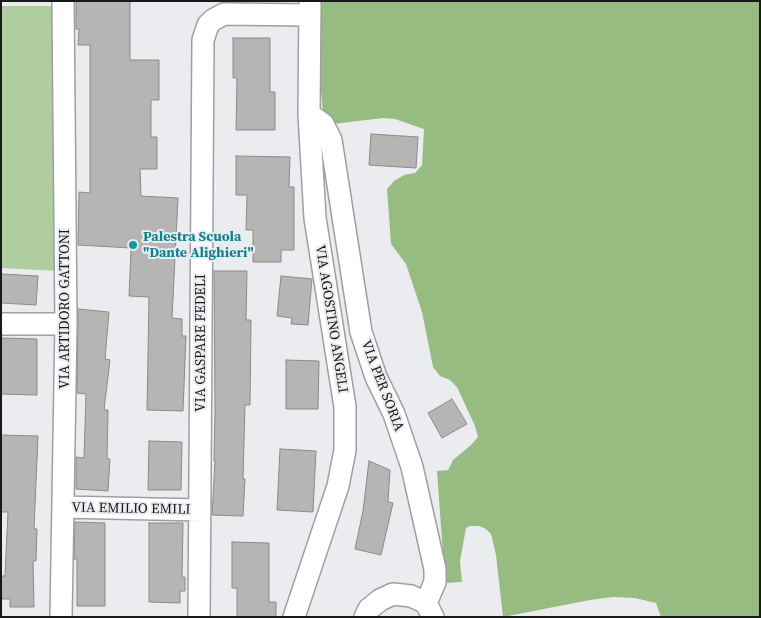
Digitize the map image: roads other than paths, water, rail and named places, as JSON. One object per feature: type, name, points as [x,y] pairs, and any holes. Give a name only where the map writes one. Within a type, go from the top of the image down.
[{"type":"street","name":"VIA ARTIDORO GATTONI","points":[[61,617],[66,324],[63,1]]},
{"type":"street","name":"VIA AGOSTINO ANGELI","points":[[294,617],[338,486],[345,450],[345,407],[315,218],[309,114],[310,8]]},
{"type":"street","name":"VIA GASPARE FEDELI","points":[[199,617],[204,32],[214,20],[231,13],[310,8]]},
{"type":"street","name":"VIA PER SORIA","points":[[309,114],[323,124],[331,140],[361,332],[376,377],[394,414],[412,467],[435,569],[435,582],[429,610]]},
{"type":"street","points":[[1,324],[66,324]]},
{"type":"street","name":"VIA EMILIO EMILI","points":[[63,508],[200,510]]},
{"type":"street","points":[[365,617],[370,609],[380,600],[393,594],[411,596],[429,610]]},
{"type":"place","name":"Palestra Scuola \"Dante Alighieri\"","points":[[133,245]]}]
